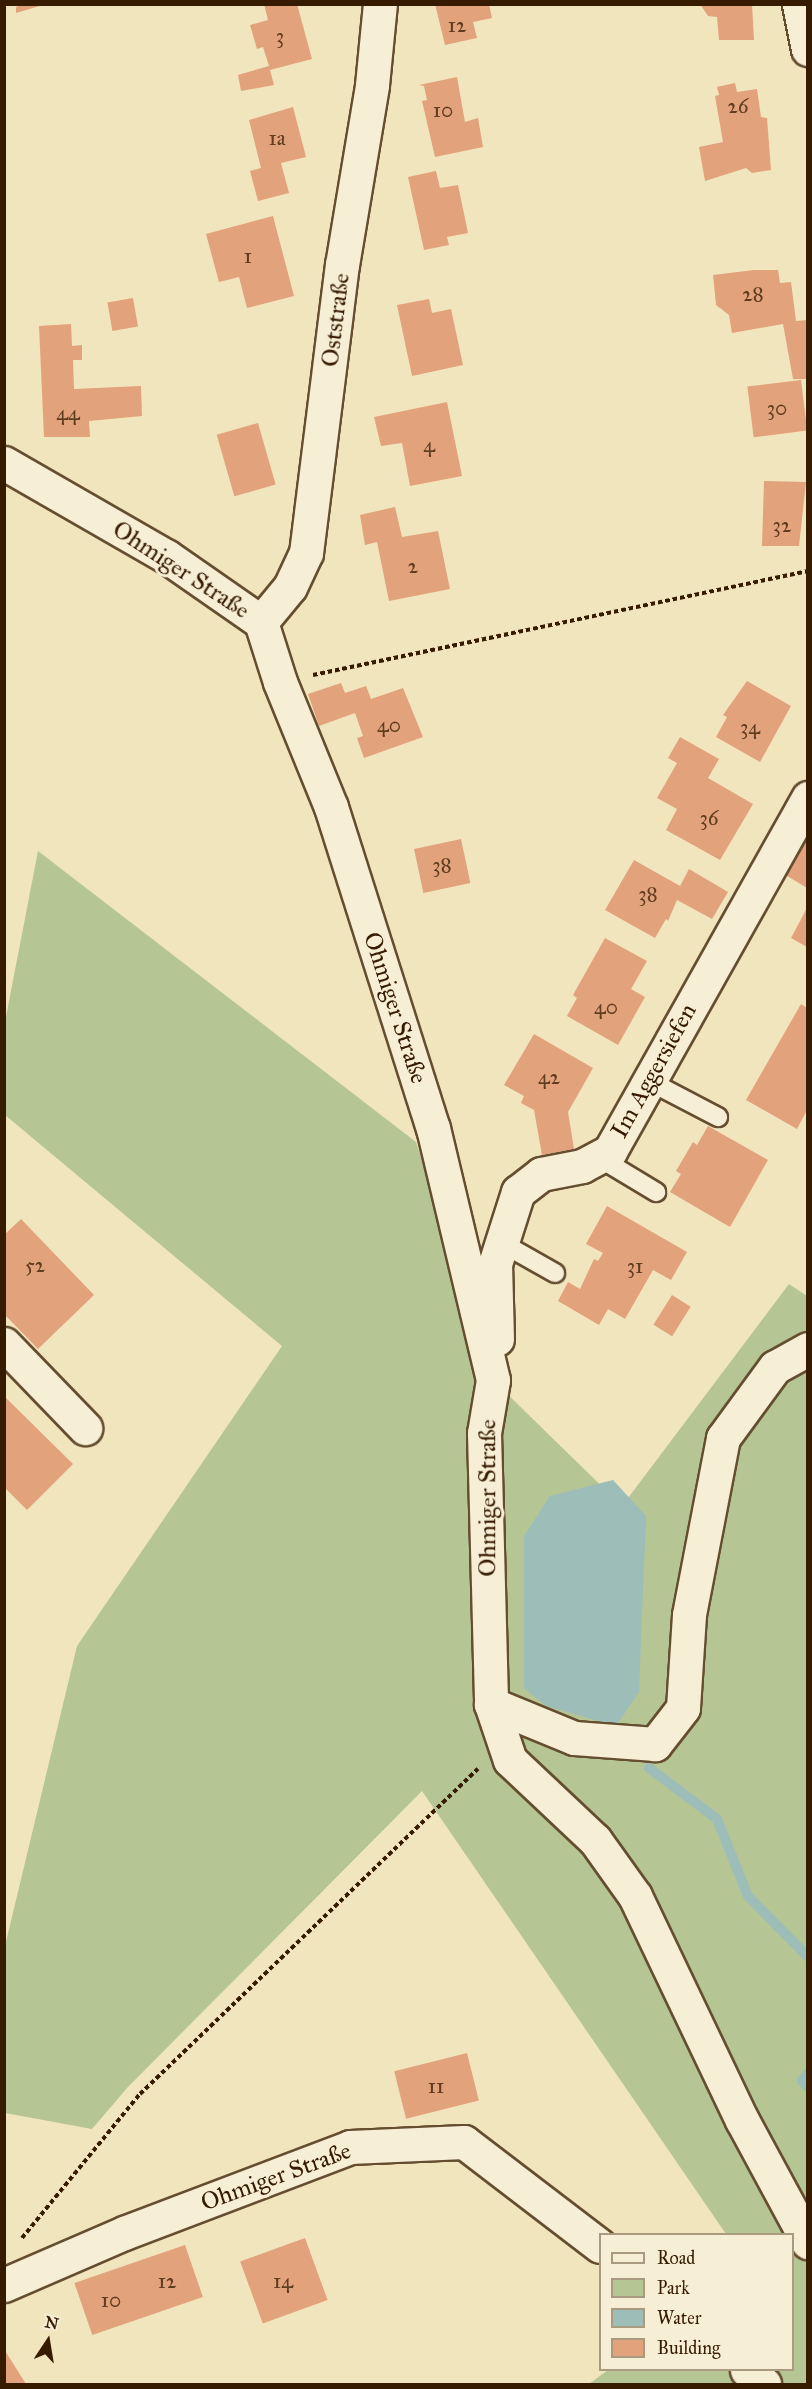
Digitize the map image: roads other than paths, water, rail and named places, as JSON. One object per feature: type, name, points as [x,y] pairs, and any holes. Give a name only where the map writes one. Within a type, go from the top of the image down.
[{"type":"street","name":"Oststraße","points":[[261,622],[290,587],[306,553],[342,265],[372,85],[380,4]]},
{"type":"street","points":[[799,4],[807,49]]},
{"type":"street","name":"Ohmiger Straße","points":[[4,463],[166,556],[261,622],[280,682],[331,807],[433,1128],[493,1380],[484,1433],[490,1704],[510,1760],[594,1840],[635,1896],[742,2120],[807,2242]]},
{"type":"street","name":"Im Aggersiefen","points":[[493,1380],[497,1337],[495,1264],[518,1192],[541,1174],[582,1167],[610,1151],[807,798]]},
{"type":"street","points":[[4,1344],[85,1428]]},
{"type":"street","points":[[490,1704],[574,1738],[655,1744],[682,1708],[689,1615],[723,1438],[775,1367],[807,1349]]},
{"type":"street","name":"Ohmiger Straße","points":[[4,2285],[124,2233],[350,2146],[464,2142],[599,2245]]},
{"type":"street","points":[[748,2371],[764,2385]]},
{"type":"lane","points":[[649,1081],[718,1117]]},
{"type":"lane","points":[[598,1157],[656,1192]]},
{"type":"lane","points":[[502,1243],[555,1273]]},
{"type":"water","points":[[613,1480],[646,1516],[639,1692],[616,1726],[546,1706],[524,1688],[524,1536],[550,1496]]},
{"type":"waterway","points":[[649,1768],[717,1819],[748,1896],[808,1957]]},
{"type":"waterway","points":[[808,2073],[802,2081],[808,2087]]}]
